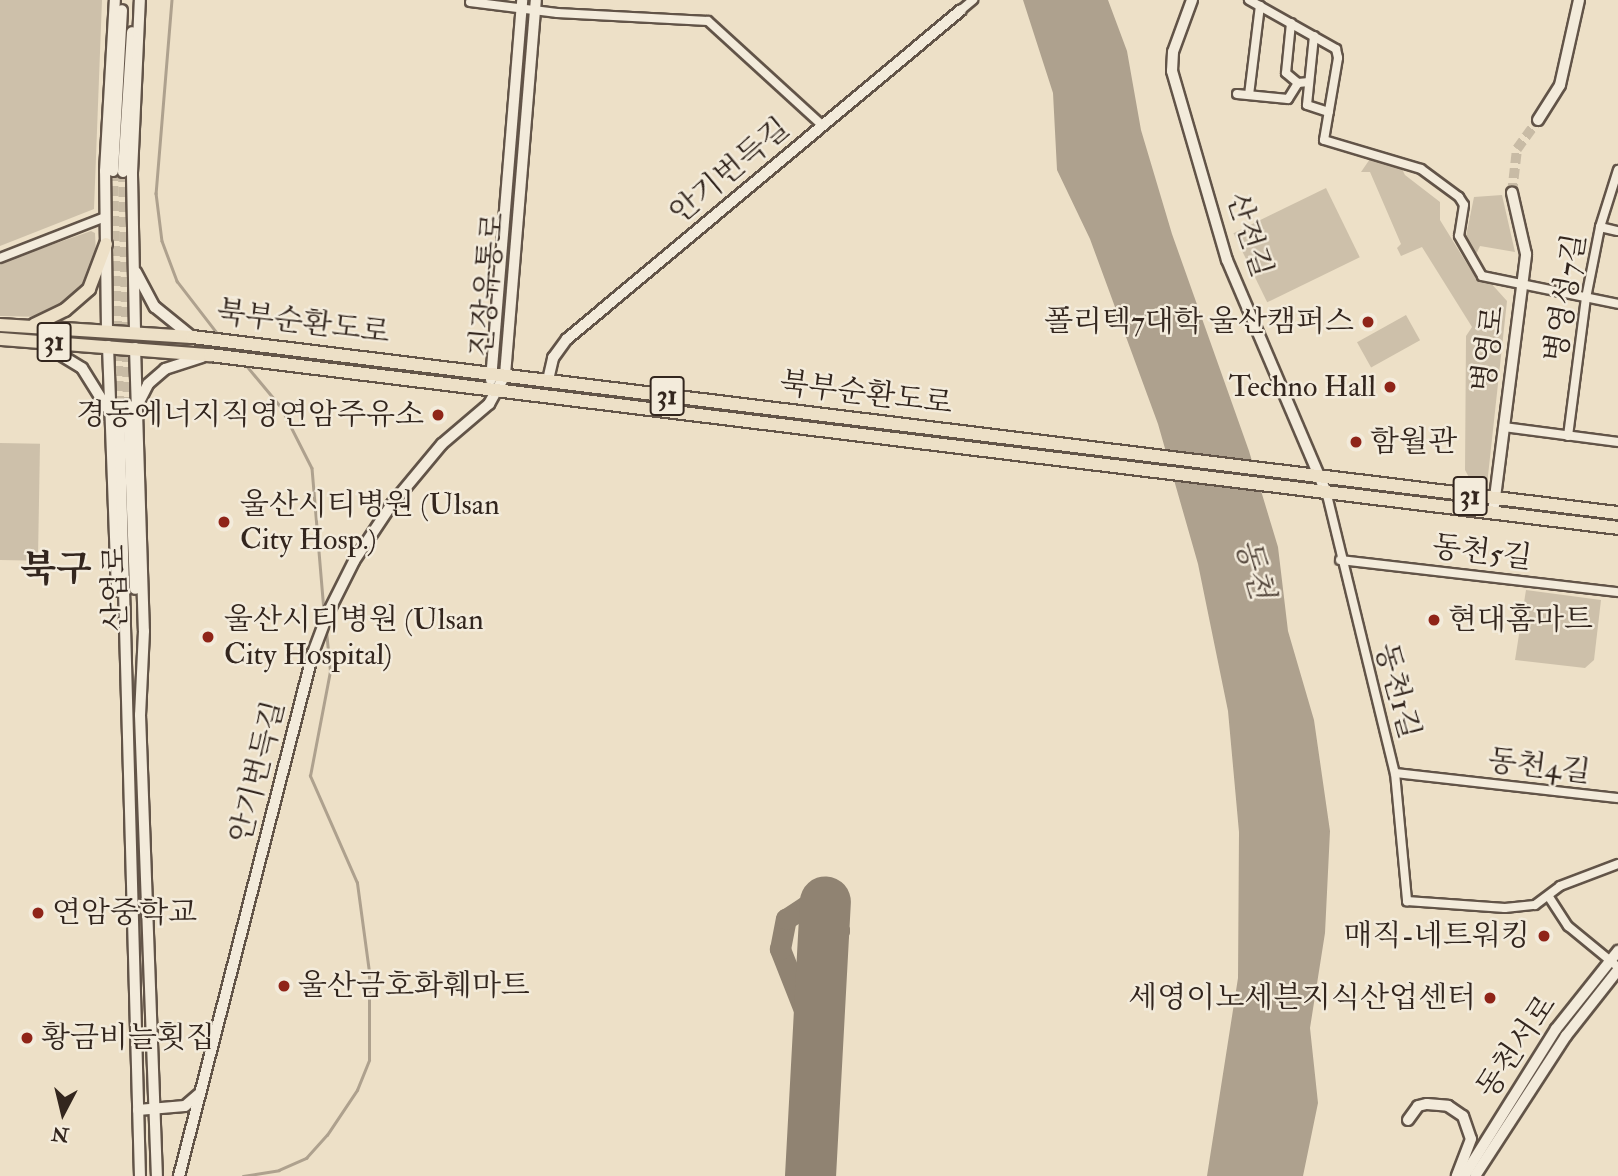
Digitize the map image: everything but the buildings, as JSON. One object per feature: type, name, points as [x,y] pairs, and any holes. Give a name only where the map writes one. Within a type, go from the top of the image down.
[{"type":"main road","name":"산업로","points":[[115,0],[105,217],[107,330],[126,716],[139,1174]]},
{"type":"main road","points":[[122,0],[118,172],[134,0]]},
{"type":"main road","name":"산업로","points":[[126,716],[128,407],[135,348],[132,256],[140,0]]},
{"type":"main road","points":[[27,327],[65,310],[89,289],[106,244]]},
{"type":"main road","points":[[132,256],[148,297],[164,317],[196,337]]},
{"type":"main road","name":"31","points":[[0,326],[107,330]]},
{"type":"main road","name":"북부순환도로","points":[[107,330],[196,337],[1323,479],[1618,513]]},
{"type":"main road","name":"31","points":[[0,339],[108,345]]},
{"type":"main road","points":[[35,341],[82,368],[100,392],[111,419]]},
{"type":"main road","name":"북부순환도로","points":[[108,345],[494,390],[1327,495],[1618,528]]},
{"type":"main road","points":[[128,407],[157,375],[214,356]]},
{"type":"main road","name":"산업로","points":[[128,407],[144,631],[140,715],[157,1176]]},
{"type":"main road","name":"동천서로","points":[[1475,1176],[1615,966],[1618,951]]},
{"type":"main road","name":"동천서로","points":[[1464,1176],[1556,1029],[1615,966]]},
{"type":"main road","points":[[1408,1120],[1418,1106],[1427,1104],[1448,1106],[1463,1116],[1472,1139],[1457,1176]]},
{"type":"street","points":[[961,10],[973,0]]},
{"type":"street","name":"산전길","points":[[1192,0],[1190,17],[1173,52],[1172,71],[1227,260],[1323,479],[1327,495]]},
{"type":"street","points":[[1249,0],[1336,49],[1338,58],[1324,140],[1421,169],[1459,197],[1464,205],[1459,236],[1479,273],[1521,285],[1618,304]]},
{"type":"street","points":[[1538,120],[1560,85],[1579,0]]},
{"type":"street","points":[[470,2],[536,5],[708,21],[822,125]]},
{"type":"street","name":"진장유통로","points":[[494,390],[489,373],[521,4]]},
{"type":"street","name":"진장유통로","points":[[494,390],[505,375],[536,5]]},
{"type":"street","points":[[1249,95],[1260,6]]},
{"type":"street","name":"안기번득길","points":[[548,380],[553,358],[567,339],[961,10]]},
{"type":"street","points":[[1290,23],[1286,73],[1298,83],[1309,82]]},
{"type":"street","points":[[1314,36],[1307,105],[1329,112]]},
{"type":"street","points":[[1237,94],[1288,99],[1298,83]]},
{"type":"street","name":"병영성7길","points":[[1568,436],[1586,298],[1600,227],[1618,170]]},
{"type":"street","name":"병영로","points":[[1493,513],[1526,248],[1512,193]]},
{"type":"street","points":[[0,258],[105,217]]},
{"type":"street","points":[[1600,227],[1618,231]]},
{"type":"street","name":"안기번득길","points":[[179,1176],[313,653],[338,590],[408,483],[442,444],[489,404],[494,390]]},
{"type":"street","points":[[1504,427],[1618,442]]},
{"type":"street","name":"동천1길","points":[[1327,495],[1340,560],[1395,773],[1407,901],[1505,908],[1535,905],[1549,897]]},
{"type":"street","name":"동천5길","points":[[1340,560],[1618,592]]},
{"type":"street","name":"동천4길","points":[[1395,773],[1618,798]]},
{"type":"street","points":[[1615,966],[1568,926],[1549,897],[1560,886],[1618,864]]},
{"type":"street","points":[[138,1110],[185,1106],[202,1091]]},
{"type":"shaded area","points":[[0,0],[102,0],[94,209],[0,246]]},
{"type":"shaded area","points":[[1372,156],[1400,165],[1405,175],[1440,202],[1440,220],[1477,280],[1489,281],[1507,301],[1487,485],[1472,483],[1465,470],[1466,336],[1472,327],[1422,247],[1401,256],[1397,248],[1401,244],[1370,172],[1361,172]]},
{"type":"shaded area","points":[[1326,188],[1360,257],[1267,302],[1233,233]]},
{"type":"shaded area","points":[[1502,195],[1515,252],[1480,246],[1473,261],[1464,246],[1474,197]]},
{"type":"shaded area","points":[[91,231],[95,233],[96,255],[90,280],[66,305],[41,317],[0,316],[0,263]]},
{"type":"shaded area","points":[[1406,315],[1420,340],[1371,368],[1357,342]]},
{"type":"shaded area","points":[[0,443],[40,444],[38,561],[0,560]]},
{"type":"shaded area","points":[[1526,590],[1601,600],[1594,660],[1585,668],[1515,660]]},
{"type":"water","name":"동천","points":[[1023,0],[1108,0],[1127,51],[1141,130],[1172,234],[1249,451],[1278,547],[1288,631],[1314,720],[1330,831],[1325,933],[1310,1028],[1318,1103],[1303,1176],[1207,1176],[1238,978],[1239,832],[1228,711],[1198,564],[1158,424],[1090,239],[1057,170],[1053,93]]},
{"type":"waterway","points":[[172,0],[156,193],[162,241],[177,281],[218,334]]},
{"type":"waterway","points":[[246,365],[281,407],[312,468],[324,610]]},
{"type":"waterway","points":[[243,1176],[279,1170],[306,1158],[327,1135],[357,1090],[369,1060],[369,972],[357,883],[310,776],[330,671],[326,631]]},
{"type":"taxiway","points":[[816,1065],[815,1038],[780,949],[786,919],[806,906],[824,908],[839,930],[819,1008]]},
{"type":"runway","points":[[810,1176],[825,901]]},
{"type":"tunnel","points":[[1512,193],[1517,149],[1538,120]]},
{"type":"tunnel","points":[[113,171],[119,406]]},
{"type":"tunnel","points":[[123,172],[128,405]]},
{"type":"place","name":"폴리텍7대학 울산캠퍼스","points":[[1368,322]]},
{"type":"place","name":"Techno Hall","points":[[1390,387]]},
{"type":"place","name":"경동에너지직영연암주유소","points":[[438,415]]},
{"type":"place","name":"함월관","points":[[1356,442]]},
{"type":"place","name":"울산시티병원 (Ulsan City Hosp.)","points":[[224,522]]},
{"type":"place","name":"현대홈마트","points":[[1434,620]]},
{"type":"place","name":"울산시티병원 (Ulsan City Hospital)","points":[[208,637]]},
{"type":"place","name":"연암중학교","points":[[38,913]]},
{"type":"place","name":"매직-네트워킹","points":[[1544,936]]},
{"type":"place","name":"울산금호화훼마트","points":[[284,986]]},
{"type":"place","name":"세영이노세븐지식산업센터","points":[[1490,998]]},
{"type":"place","name":"황금비늘횟집","points":[[27,1038]]},
{"type":"district","name":"북구","points":[[56,570]]}]
